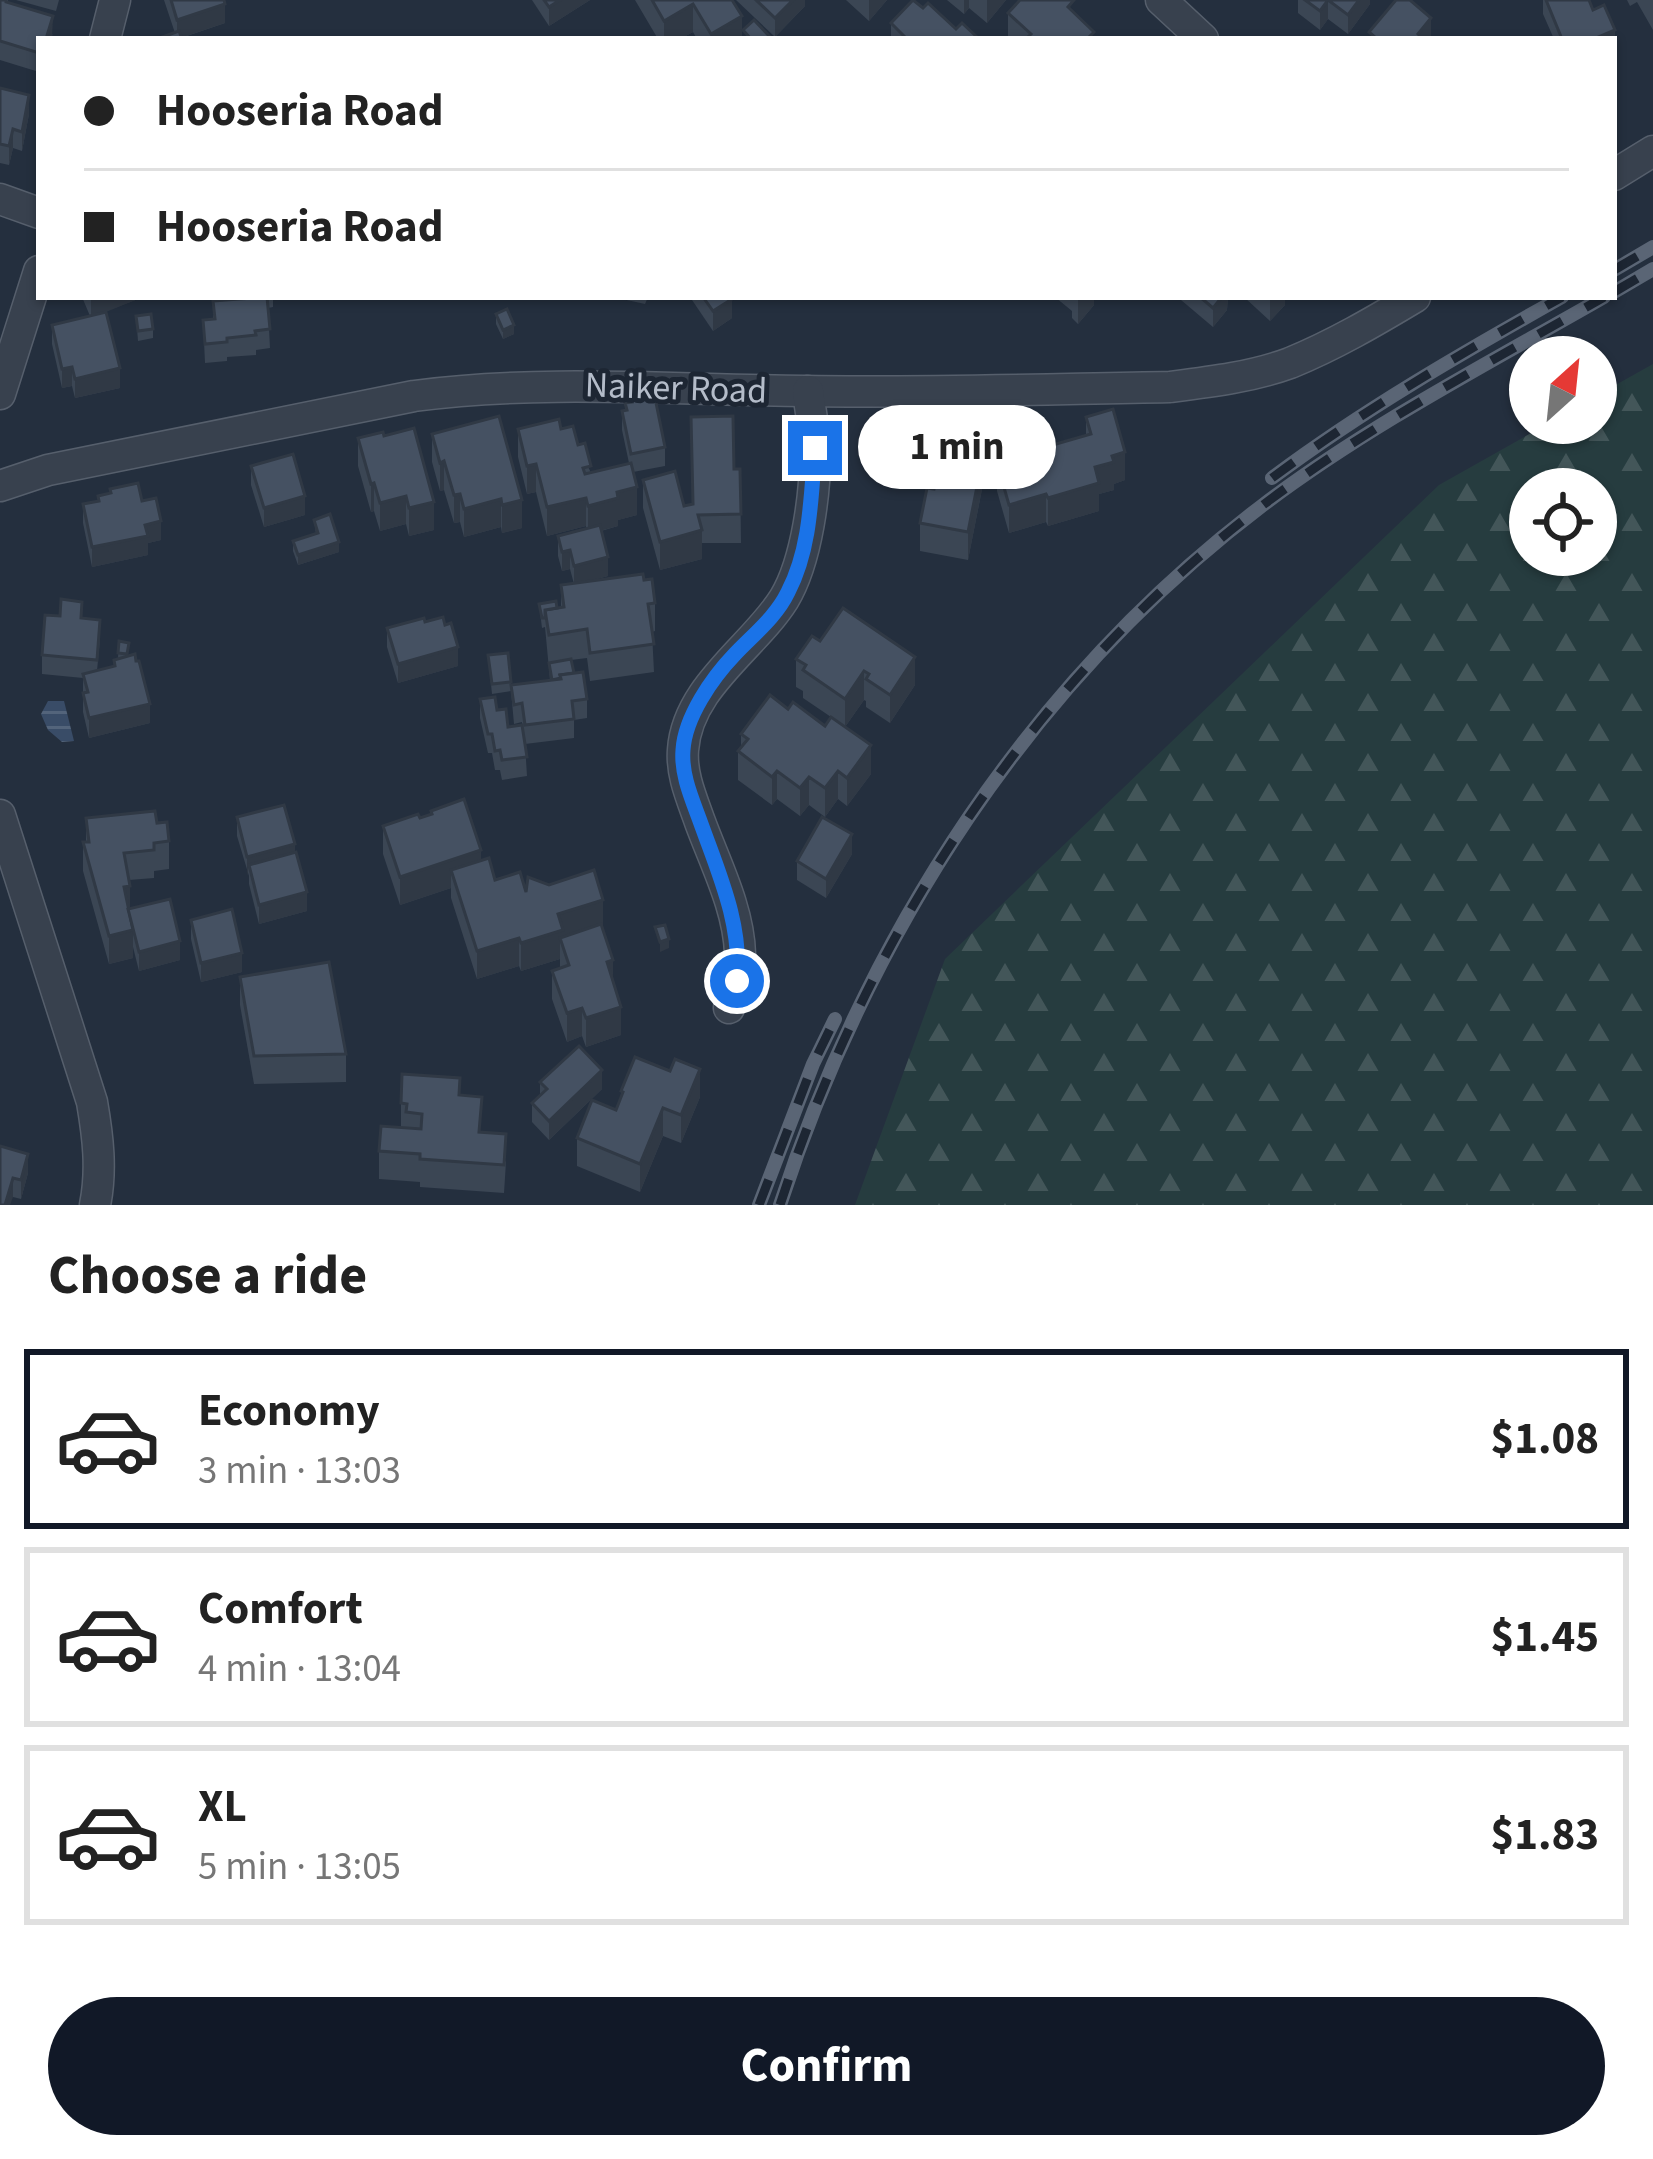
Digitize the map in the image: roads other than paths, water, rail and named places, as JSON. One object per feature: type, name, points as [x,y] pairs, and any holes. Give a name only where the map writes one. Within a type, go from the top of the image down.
[{"type":"street","points":[[106,36],[116,0]]},
{"type":"street","points":[[1161,0],[1200,36]]},
{"type":"street","points":[[1617,173],[1653,151]]},
{"type":"street","points":[[0,199],[36,212]]},
{"type":"street","points":[[0,394],[36,280]]},
{"type":"street","name":"Naiker Road","points":[[0,486],[48,470],[465,389],[551,385],[808,392],[1170,387],[1209,382],[1288,364],[1410,300]]},
{"type":"street","points":[[729,1008],[740,954],[736,927],[687,788],[683,751],[690,723],[707,691],[730,659],[771,618],[790,588],[803,550],[811,497],[815,448],[808,392]]},
{"type":"street","points":[[0,815],[92,1102],[99,1147],[95,1205]]},
{"type":"water","points":[[48,701],[64,701],[74,741],[62,742],[48,730],[41,714]]},
{"type":"railway","points":[[1617,268],[1653,247]]},
{"type":"railway","points":[[1617,290],[1653,269]]},
{"type":"railway","points":[[1272,478],[1377,406],[1557,300]]},
{"type":"railway","points":[[780,1205],[817,1103],[911,909],[968,818],[1032,731],[1103,650],[1180,574],[1303,476],[1430,396],[1599,300]]},
{"type":"railway","points":[[759,1205],[835,1019]]}]
